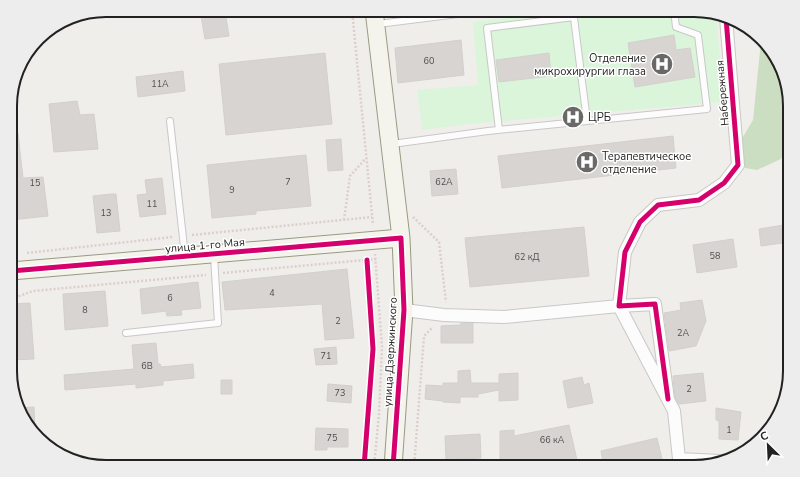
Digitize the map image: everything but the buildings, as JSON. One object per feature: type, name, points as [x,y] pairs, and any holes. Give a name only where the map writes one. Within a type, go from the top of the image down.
[{"type":"main road","name":"улица Дзержинского","points":[[375,17],[401,238],[404,310],[393,460]]},
{"type":"main road","name":"улица 1-го Мая","points":[[17,270],[401,238]]},
{"type":"street","name":"Набережная","points":[[619,306],[625,252],[640,222],[658,205],[699,200],[724,183],[738,165],[726,23]]},
{"type":"street","points":[[404,310],[444,315],[504,317],[655,304],[668,399]]},
{"type":"street","points":[[619,306],[674,411],[680,460]]},
{"type":"lane","points":[[499,130],[487,28],[574,17],[587,121]]},
{"type":"lane","points":[[391,144],[499,130],[707,109],[698,35],[676,27],[675,17]]},
{"type":"lane","points":[[170,121],[186,256]]},
{"type":"lane","points":[[126,333],[218,323],[214,254]]},
{"type":"path","points":[[344,220],[350,176],[367,158]]},
{"type":"path","points":[[17,297],[33,291],[376,259]]},
{"type":"path","points":[[367,260],[368,267]]},
{"type":"green space","points":[[512,17],[694,17],[716,20],[724,102],[468,124],[422,130],[417,90],[478,85],[473,22]]},
{"type":"green space","points":[[760,46],[771,61],[780,83],[783,100],[783,155],[781,159],[757,170],[745,168],[739,156],[740,142],[753,120]]},
{"type":"cycle path","points":[[668,399],[655,304],[619,306],[625,252],[640,222],[658,205],[699,200],[724,183],[738,165],[726,23]]},
{"type":"cycle path","points":[[17,270],[401,238],[404,310],[393,460]]},
{"type":"cycle path","points":[[365,460],[373,349],[367,260]]},
{"type":"place","name":"Отделение микрохирургии глаза","points":[[662,64]]},
{"type":"place","name":"ЦРБ","points":[[573,117]]},
{"type":"place","name":"Терапевтическое отделение","points":[[587,162]]}]
